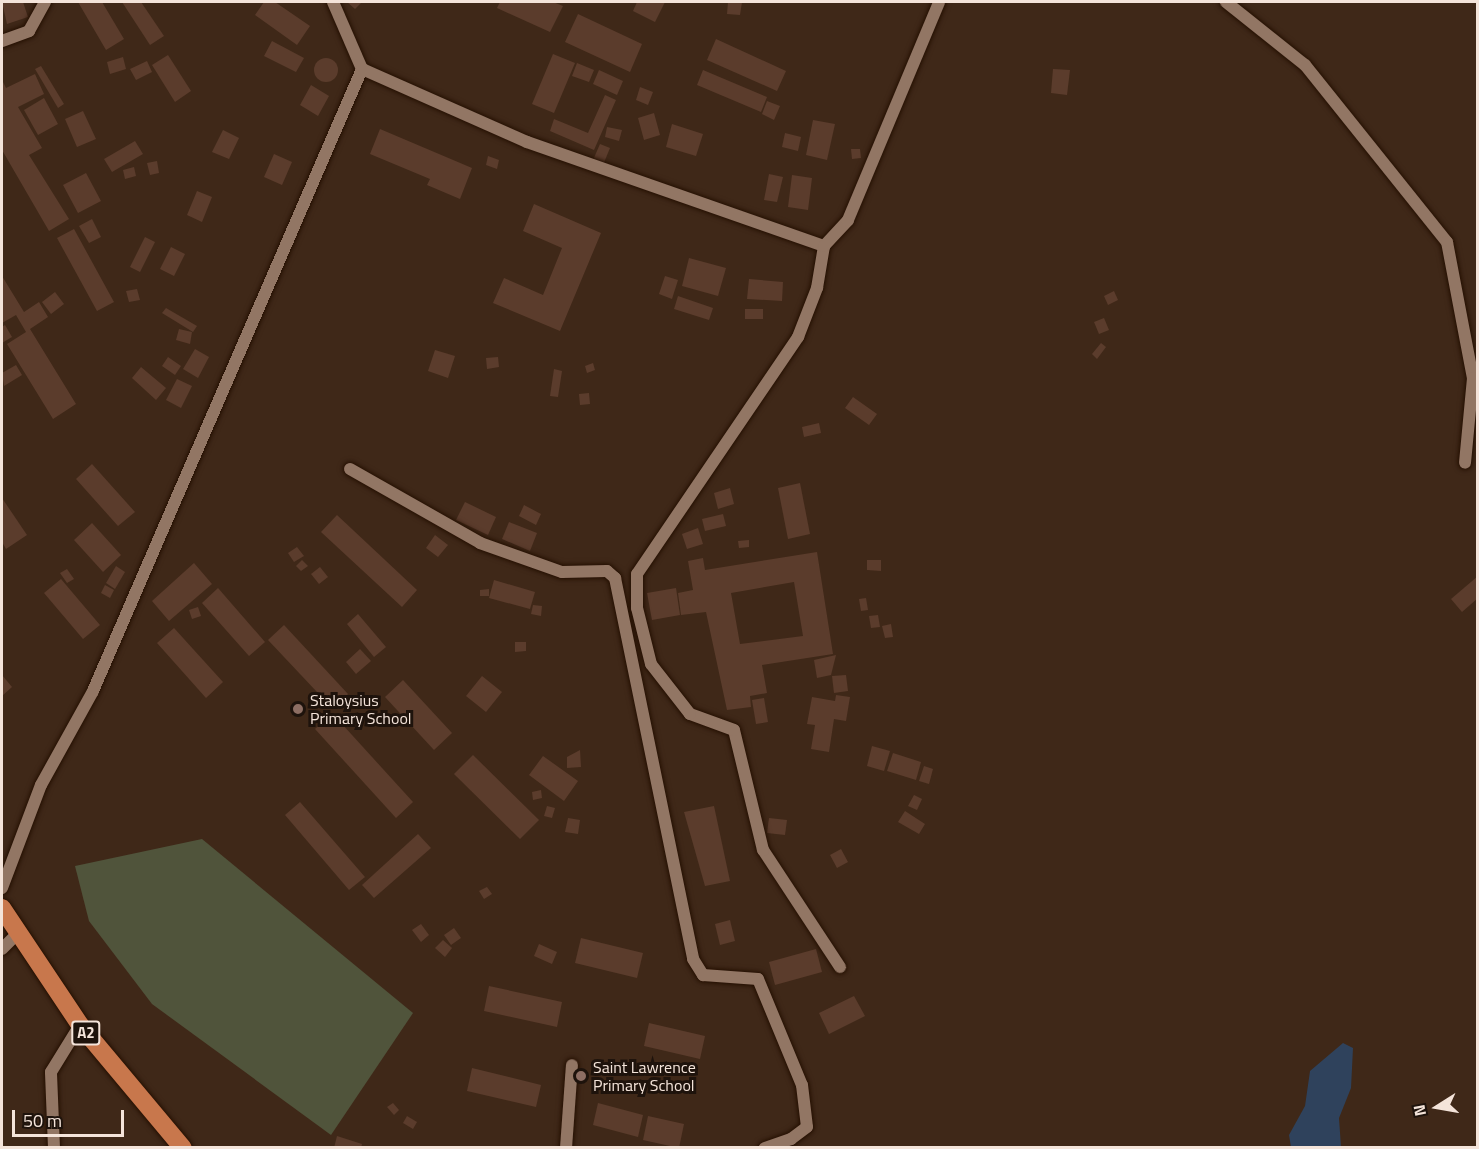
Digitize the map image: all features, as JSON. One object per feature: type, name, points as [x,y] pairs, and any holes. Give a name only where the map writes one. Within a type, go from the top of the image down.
[{"type":"main road","name":"A2","points":[[2,908],[80,1025],[183,1148]]},
{"type":"street","points":[[2,41],[29,31],[45,2]]},
{"type":"street","points":[[333,2],[362,69],[526,142],[824,246]]},
{"type":"street","points":[[840,967],[763,850],[734,730],[690,714],[651,664],[636,591],[642,561],[798,337],[817,288],[824,246],[849,220],[939,2]]},
{"type":"street","points":[[1226,2],[1305,65],[1447,242],[1473,378],[1465,463]]},
{"type":"street","points":[[2,888],[41,785],[93,692],[362,69]]},
{"type":"street","points":[[350,469],[480,543],[562,572],[607,571],[615,578],[693,959],[703,975],[758,979],[801,1085],[807,1127],[791,1139],[765,1148]]},
{"type":"street","points":[[2,949],[18,933]]},
{"type":"street","points":[[54,1148],[51,1072],[80,1025]]},
{"type":"street","points":[[566,1148],[572,1065]]},
{"type":"green space","points":[[202,839],[413,1013],[331,1135],[152,1004],[89,921],[75,866]]},
{"type":"water","points":[[1343,1043],[1353,1048],[1351,1088],[1339,1118],[1341,1147],[1291,1147],[1289,1135],[1305,1106],[1310,1071]]},
{"type":"building","points":[[2,2],[23,2],[28,17],[7,24]]},
{"type":"building","points":[[78,2],[102,2],[124,39],[106,50]]},
{"type":"building","points":[[122,2],[141,2],[164,36],[150,45]]},
{"type":"building","points":[[264,2],[275,2],[310,26],[297,45],[255,15]]},
{"type":"building","points":[[347,2],[362,2],[355,9]]},
{"type":"building","points":[[500,2],[553,2],[563,6],[550,32],[497,8]]},
{"type":"building","points":[[637,2],[665,2],[655,22],[633,11]]},
{"type":"building","points":[[728,2],[742,2],[740,15],[727,14]]},
{"type":"building","points":[[578,14],[642,44],[630,72],[565,42]]},
{"type":"building","points":[[716,39],[786,71],[777,91],[707,60]]},
{"type":"building","points":[[272,41],[304,58],[296,72],[264,56]]},
{"type":"building","points":[[553,54],[575,63],[554,113],[532,104]]},
{"type":"building","points":[[168,55],[191,91],[175,102],[152,65]]},
{"type":"building","points":[[123,57],[126,69],[110,74],[107,62]]},
{"type":"building","points":[[326,58],[335,61],[338,70],[335,79],[326,82],[317,79],[314,70],[317,61]]},
{"type":"building","points":[[147,61],[152,72],[136,80],[130,69]]},
{"type":"building","points":[[577,63],[594,70],[589,82],[572,76]]},
{"type":"building","points":[[41,66],[64,104],[58,108],[35,69]]},
{"type":"building","points":[[1053,69],[1070,70],[1067,95],[1051,93]]},
{"type":"building","points":[[599,70],[623,81],[617,95],[593,84]]},
{"type":"building","points":[[703,70],[767,97],[761,112],[697,85]]},
{"type":"building","points":[[35,74],[44,94],[18,107],[42,148],[29,155],[69,219],[49,231],[2,150],[2,80],[6,88]]},
{"type":"building","points":[[311,85],[329,96],[318,116],[300,105]]},
{"type":"building","points":[[640,87],[653,92],[648,105],[636,100]]},
{"type":"building","points":[[605,95],[616,100],[594,150],[550,131],[554,119],[588,133]]},
{"type":"building","points":[[44,98],[58,124],[38,135],[24,110]]},
{"type":"building","points":[[767,101],[780,106],[774,120],[762,114]]},
{"type":"building","points":[[83,111],[96,139],[77,147],[65,119]]},
{"type":"building","points":[[654,113],[660,135],[644,140],[638,118]]},
{"type":"building","points":[[813,120],[835,124],[827,160],[806,155]]},
{"type":"building","points":[[672,124],[703,134],[696,156],[666,147]]},
{"type":"building","points":[[607,127],[622,130],[619,141],[605,137]]},
{"type":"building","points":[[380,129],[472,168],[460,199],[427,185],[430,179],[370,154]]},
{"type":"building","points":[[223,130],[239,138],[229,159],[212,152]]},
{"type":"building","points":[[785,133],[801,137],[798,151],[782,147]]},
{"type":"building","points":[[135,141],[143,154],[112,172],[104,159]]},
{"type":"building","points":[[600,144],[610,148],[603,165],[593,160]]},
{"type":"building","points":[[851,149],[860,149],[861,158],[852,159]]},
{"type":"building","points":[[274,154],[292,162],[282,185],[264,177]]},
{"type":"building","points":[[488,156],[499,160],[497,169],[486,165]]},
{"type":"building","points":[[157,161],[159,173],[150,175],[147,163]]},
{"type":"building","points":[[134,167],[136,176],[125,179],[123,170]]},
{"type":"building","points":[[86,173],[101,201],[78,213],[63,185]]},
{"type":"building","points":[[769,174],[783,177],[777,202],[764,200]]},
{"type":"building","points":[[792,175],[812,178],[808,210],[788,207]]},
{"type":"building","points":[[197,191],[212,197],[202,222],[187,215]]},
{"type":"building","points":[[534,204],[601,233],[560,331],[493,303],[504,278],[543,295],[562,248],[523,231]]},
{"type":"building","points":[[92,219],[101,237],[89,243],[79,226]]},
{"type":"building","points":[[74,229],[114,302],[97,311],[57,238]]},
{"type":"building","points":[[145,237],[155,242],[140,272],[130,267]]},
{"type":"building","points":[[171,247],[185,254],[174,276],[160,269]]},
{"type":"building","points":[[689,258],[726,268],[718,296],[682,286]]},
{"type":"building","points":[[2,276],[24,312],[39,302],[48,317],[30,329],[76,404],[53,419],[7,344],[26,332],[16,315],[2,323]]},
{"type":"building","points":[[665,276],[678,280],[672,299],[659,294]]},
{"type":"building","points":[[749,279],[783,282],[782,301],[747,299]]},
{"type":"building","points":[[137,289],[140,300],[129,302],[126,291]]},
{"type":"building","points":[[1114,291],[1118,300],[1108,305],[1104,296]]},
{"type":"building","points":[[55,292],[64,304],[51,314],[42,302]]},
{"type":"building","points":[[678,296],[713,308],[709,320],[674,309]]},
{"type":"building","points":[[166,308],[197,326],[193,332],[162,313]]},
{"type":"building","points":[[745,309],[763,309],[763,319],[745,319]]},
{"type":"building","points":[[1104,318],[1109,330],[1099,334],[1094,322]]},
{"type":"building","points":[[5,325],[12,337],[2,343],[2,327]]},
{"type":"building","points":[[179,329],[192,332],[190,344],[176,340]]},
{"type":"building","points":[[1101,343],[1106,347],[1097,359],[1092,354]]},
{"type":"building","points":[[195,349],[209,357],[198,378],[183,369]]},
{"type":"building","points":[[435,350],[455,356],[448,378],[428,371]]},
{"type":"building","points":[[168,357],[181,366],[175,375],[162,366]]},
{"type":"building","points":[[498,357],[499,367],[487,369],[486,358]]},
{"type":"building","points":[[593,363],[595,370],[587,373],[585,366]]},
{"type":"building","points":[[16,365],[22,375],[4,386],[2,373]]},
{"type":"building","points":[[141,367],[166,388],[156,400],[132,378]]},
{"type":"building","points":[[554,369],[562,371],[558,397],[550,396]]},
{"type":"building","points":[[177,379],[192,386],[181,408],[166,400]]},
{"type":"building","points":[[589,393],[590,404],[580,405],[579,394]]},
{"type":"building","points":[[853,397],[877,414],[869,425],[845,408]]},
{"type":"building","points":[[819,423],[821,433],[804,437],[802,427]]},
{"type":"building","points":[[92,464],[135,512],[118,526],[76,479]]},
{"type":"building","points":[[800,483],[810,534],[788,539],[778,488]]},
{"type":"building","points":[[730,488],[734,504],[718,509],[714,493]]},
{"type":"building","points":[[2,498],[27,535],[6,549],[2,542]]},
{"type":"building","points":[[465,502],[496,517],[488,535],[456,520]]},
{"type":"building","points":[[524,505],[541,514],[536,525],[519,516]]},
{"type":"building","points":[[723,514],[726,526],[705,531],[702,519]]},
{"type":"building","points":[[337,515],[417,590],[402,607],[321,532]]},
{"type":"building","points":[[509,522],[537,533],[530,551],[502,539]]},
{"type":"building","points":[[92,523],[121,555],[103,572],[74,540]]},
{"type":"building","points":[[698,528],[703,544],[687,549],[682,534]]},
{"type":"building","points":[[435,535],[448,545],[438,557],[426,548]]},
{"type":"building","points":[[749,540],[749,547],[739,548],[738,541]]},
{"type":"building","points":[[297,547],[304,556],[294,562],[288,553]]},
{"type":"building","points":[[817,552],[833,654],[762,665],[767,693],[750,696],[751,707],[727,710],[706,612],[681,615],[678,593],[693,590],[688,561],[703,558],[705,570]],"holes":[[[794,582],[803,636],[740,644],[731,593]]]},
{"type":"building","points":[[302,560],[308,566],[301,571],[296,566]]},
{"type":"building","points":[[867,560],[881,560],[881,571],[867,570]]},
{"type":"building","points":[[194,563],[212,584],[169,621],[152,601]]},
{"type":"building","points":[[116,566],[125,572],[115,589],[106,583]]},
{"type":"building","points":[[320,567],[328,577],[319,584],[311,574]]},
{"type":"building","points":[[67,569],[74,579],[67,583],[60,573]]},
{"type":"building","points":[[1478,576],[1478,598],[1462,612],[1451,599]]},
{"type":"building","points":[[61,579],[100,625],[83,639],[44,593]]},
{"type":"building","points":[[494,580],[535,592],[530,609],[489,598]]},
{"type":"building","points":[[105,585],[114,590],[110,598],[101,593]]},
{"type":"building","points":[[218,588],[265,642],[249,656],[202,603]]},
{"type":"building","points":[[676,588],[680,615],[652,620],[647,593]]},
{"type":"building","points":[[489,589],[489,596],[480,596],[480,590]]},
{"type":"building","points":[[866,598],[868,610],[861,611],[859,599]]},
{"type":"building","points":[[533,605],[542,606],[541,616],[531,614]]},
{"type":"building","points":[[198,607],[201,616],[192,619],[189,610]]},
{"type":"building","points":[[358,614],[386,647],[374,657],[347,624]]},
{"type":"building","points":[[878,615],[880,627],[871,628],[869,616]]},
{"type":"building","points":[[891,624],[893,637],[885,638],[882,626]]},
{"type":"building","points":[[284,625],[348,694],[333,709],[268,640]]},
{"type":"building","points":[[174,628],[223,682],[206,698],[157,643]]},
{"type":"building","points":[[515,642],[526,642],[526,651],[515,652]]},
{"type":"building","points":[[360,649],[371,661],[356,674],[346,662]]},
{"type":"building","points":[[836,655],[831,675],[817,678],[814,660]]},
{"type":"building","points":[[2,675],[12,687],[2,696]]},
{"type":"building","points":[[846,675],[848,691],[834,693],[832,676]]},
{"type":"building","points":[[482,676],[502,692],[486,712],[466,696]]},
{"type":"building","points":[[403,680],[452,733],[434,750],[385,697]]},
{"type":"building","points":[[836,695],[850,697],[846,721],[834,719],[829,752],[811,749],[815,725],[807,724],[812,697],[835,701]]},
{"type":"building","points":[[764,698],[768,722],[756,724],[752,700]]},
{"type":"building","points":[[332,713],[413,802],[396,818],[315,729]]},
{"type":"building","points":[[872,746],[890,751],[884,771],[867,766]]},
{"type":"building","points":[[580,750],[581,767],[567,768],[567,757]]},
{"type":"building","points":[[893,753],[921,762],[916,780],[887,771]]},
{"type":"building","points":[[473,755],[539,820],[520,839],[454,774]]},
{"type":"building","points":[[543,756],[578,781],[564,801],[529,775]]},
{"type":"building","points":[[924,766],[933,769],[929,784],[919,781]]},
{"type":"building","points":[[541,790],[542,798],[533,800],[532,792]]},
{"type":"building","points":[[914,795],[922,799],[917,810],[908,806]]},
{"type":"building","points":[[300,802],[365,877],[349,890],[285,815]]},
{"type":"building","points":[[547,806],[555,808],[552,818],[544,816]]},
{"type":"building","points":[[714,806],[730,881],[705,886],[684,812]]},
{"type":"building","points":[[905,811],[925,824],[919,834],[898,822]]},
{"type":"building","points":[[568,818],[580,820],[578,834],[565,832]]},
{"type":"building","points":[[769,818],[787,820],[785,835],[767,833]]},
{"type":"building","points":[[418,834],[431,848],[374,898],[362,885]]},
{"type":"building","points":[[841,849],[848,862],[837,868],[830,855]]},
{"type":"building","points":[[487,887],[492,894],[484,899],[479,891]]},
{"type":"building","points":[[730,920],[735,941],[720,945],[715,924]]},
{"type":"building","points":[[421,924],[429,935],[421,942],[412,930]]},
{"type":"building","points":[[454,928],[461,938],[451,945],[444,935]]},
{"type":"building","points":[[581,938],[643,953],[637,978],[575,963]]},
{"type":"building","points":[[443,940],[452,948],[445,957],[435,948]]},
{"type":"building","points":[[539,944],[557,952],[552,964],[534,956]]},
{"type":"building","points":[[816,949],[822,972],[775,985],[769,962]]},
{"type":"building","points":[[489,986],[562,1002],[557,1027],[484,1011]]},
{"type":"building","points":[[854,996],[865,1016],[829,1034],[819,1013]]},
{"type":"building","points":[[649,1023],[705,1036],[700,1059],[644,1046]]},
{"type":"building","points":[[472,1068],[541,1085],[536,1107],[467,1091]]},
{"type":"building","points":[[393,1103],[399,1110],[394,1115],[387,1107]]},
{"type":"building","points":[[598,1103],[643,1115],[638,1137],[593,1125]]},
{"type":"building","points":[[407,1116],[417,1122],[413,1129],[403,1123]]},
{"type":"building","points":[[648,1116],[684,1124],[679,1148],[643,1140]]},
{"type":"building","points":[[337,1136],[362,1144],[361,1148],[334,1148]]},
{"type":"place","name":"Staloysius Primary School","points":[[298,709]]},
{"type":"place","name":"Saint Lawrence Primary School","points":[[581,1076]]}]
